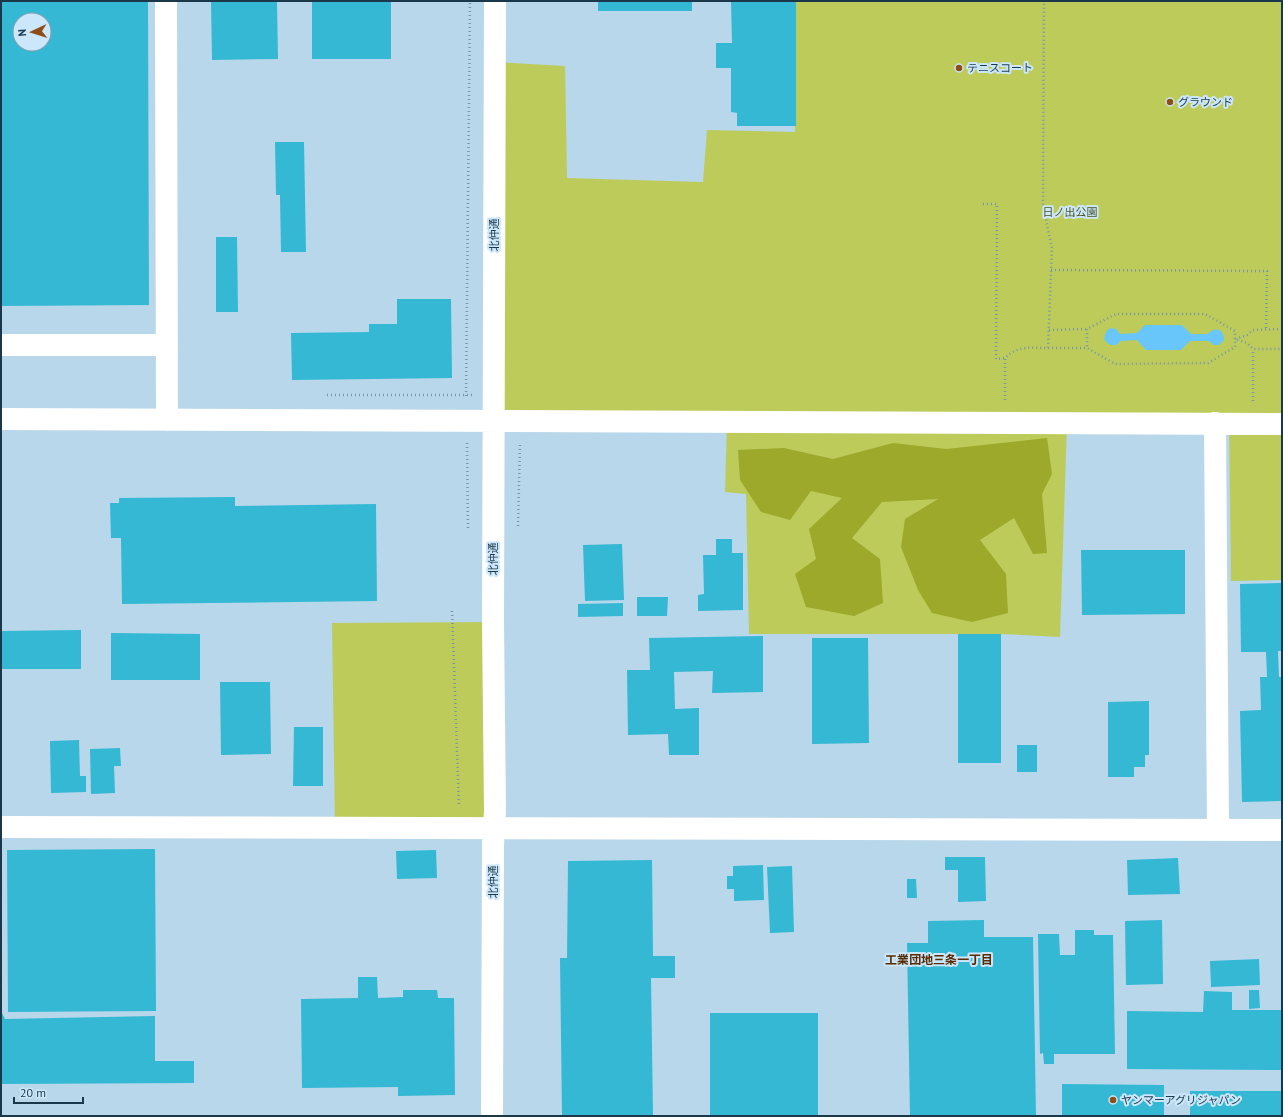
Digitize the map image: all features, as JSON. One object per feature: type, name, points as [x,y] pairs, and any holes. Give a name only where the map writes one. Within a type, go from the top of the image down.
[{"type":"street","points":[[166,1],[167,420]]},
{"type":"street","name":"北仲通","points":[[492,1116],[494,828],[495,1]]},
{"type":"street","points":[[1,345],[167,345]]},
{"type":"street","points":[[1,419],[1282,424]]},
{"type":"street","points":[[1215,423],[1218,830]]},
{"type":"street","points":[[1,827],[1282,830]]},
{"type":"path","points":[[1044,1],[1043,206],[1052,248],[1048,348]]},
{"type":"path","points":[[983,204],[997,204],[996,359],[1005,358],[1012,352],[1021,348],[1087,348],[1115,364],[1208,363],[1235,347],[1235,331],[1205,314],[1116,314],[1087,329],[1049,330]]},
{"type":"path","points":[[1051,270],[1267,271],[1266,330]]},
{"type":"path","points":[[1087,329],[1087,348]]},
{"type":"path","points":[[1235,339],[1247,335],[1253,330],[1282,329]]},
{"type":"path","points":[[1235,339],[1247,343],[1253,349],[1282,349]]},
{"type":"path","points":[[1253,349],[1253,424]]},
{"type":"path","points":[[1004,423],[1005,358]]},
{"type":"path","points":[[452,611],[459,828]]},
{"type":"shaded area","points":[[1,1],[1282,1],[1282,1116],[1,1116]]},
{"type":"green space","name":"日ノ出公園","points":[[796,1],[1282,1],[1282,580],[1231,581],[1229,424],[1067,423],[1060,637],[1001,634],[749,634],[746,494],[725,492],[727,422],[494,421],[495,62],[565,66],[567,178],[703,182],[707,130],[795,132]]},
{"type":"green space","points":[[1047,438],[1052,474],[1042,494],[1047,553],[1033,554],[1014,518],[980,540],[1006,574],[1008,613],[972,622],[932,613],[918,590],[901,547],[905,519],[938,499],[882,502],[852,538],[880,559],[883,603],[854,616],[806,607],[795,574],[816,559],[809,529],[842,498],[811,491],[790,520],[761,512],[740,480],[738,450],[784,448],[833,459],[893,443],[946,449]]},
{"type":"green space","points":[[493,622],[494,829],[335,828],[332,623]]},
{"type":"water","points":[[1145,325],[1182,325],[1191,334],[1208,334],[1216,329],[1221,331],[1224,336],[1224,340],[1219,345],[1214,345],[1209,341],[1190,341],[1181,350],[1146,350],[1137,340],[1120,341],[1118,344],[1112,345],[1108,344],[1104,339],[1106,332],[1110,328],[1116,329],[1120,334],[1137,333]]},
{"type":"building","points":[[1,1],[148,1],[149,305],[1,306]]},
{"type":"building","points":[[211,1],[277,1],[278,59],[212,60]]},
{"type":"building","points":[[312,1],[391,1],[391,59],[312,59]]},
{"type":"building","points":[[598,1],[692,1],[692,11],[598,11]]},
{"type":"building","points":[[731,1],[796,1],[796,126],[737,126],[737,113],[731,112],[731,68],[716,68],[716,43],[732,43]]},
{"type":"building","points":[[275,142],[304,142],[306,252],[281,252],[280,195],[276,195]]},
{"type":"building","points":[[216,237],[237,237],[238,312],[216,312]]},
{"type":"building","points":[[397,299],[451,299],[452,378],[292,380],[291,333],[369,332],[369,324],[397,324]]},
{"type":"building","points":[[235,497],[235,506],[376,504],[377,601],[122,604],[121,538],[111,538],[110,503],[119,503],[119,498]]},
{"type":"building","points":[[716,539],[732,539],[732,553],[743,553],[743,610],[698,611],[698,595],[704,594],[703,555],[716,555]]},
{"type":"building","points":[[622,544],[624,600],[585,601],[583,545]]},
{"type":"building","points":[[1081,550],[1185,550],[1185,614],[1082,615]]},
{"type":"building","points":[[1282,583],[1282,651],[1278,651],[1279,677],[1282,677],[1282,801],[1242,802],[1240,711],[1261,710],[1260,677],[1267,677],[1266,652],[1241,652],[1240,584]]},
{"type":"building","points":[[637,597],[668,597],[667,616],[637,616]]},
{"type":"building","points":[[623,603],[623,616],[578,617],[578,604]]},
{"type":"building","points":[[81,630],[81,669],[1,669],[1,631]]},
{"type":"building","points":[[111,633],[200,634],[200,680],[111,680]]},
{"type":"building","points":[[958,634],[1001,634],[1001,763],[958,763]]},
{"type":"building","points":[[763,636],[763,692],[712,693],[713,671],[674,672],[675,709],[699,708],[699,755],[669,755],[668,734],[628,735],[627,670],[650,670],[649,638]]},
{"type":"building","points":[[812,638],[868,638],[869,743],[812,744]]},
{"type":"building","points":[[220,682],[270,682],[271,754],[221,755]]},
{"type":"building","points":[[1149,701],[1149,755],[1145,755],[1145,767],[1134,767],[1134,777],[1108,777],[1108,702]]},
{"type":"building","points":[[294,727],[323,727],[323,786],[293,786]]},
{"type":"building","points":[[79,740],[80,776],[86,776],[86,792],[51,793],[50,741]]},
{"type":"building","points":[[1017,745],[1037,745],[1037,772],[1017,772]]},
{"type":"building","points":[[120,748],[121,766],[114,766],[115,793],[91,794],[90,749]]},
{"type":"building","points":[[155,849],[156,1011],[8,1012],[7,850]]},
{"type":"building","points":[[436,850],[437,878],[397,879],[396,851]]},
{"type":"building","points":[[945,857],[985,857],[986,901],[958,902],[958,870],[945,870]]},
{"type":"building","points":[[1178,858],[1180,894],[1128,895],[1127,860]]},
{"type":"building","points":[[652,860],[653,956],[675,956],[675,978],[651,978],[653,1116],[562,1116],[560,958],[567,958],[568,861]]},
{"type":"building","points":[[763,865],[764,900],[734,901],[734,889],[727,889],[727,876],[733,876],[733,866]]},
{"type":"building","points":[[792,866],[794,932],[770,933],[767,867]]},
{"type":"building","points":[[907,879],[916,879],[917,898],[907,898]]},
{"type":"building","points":[[984,920],[984,937],[1033,937],[1036,1116],[910,1116],[907,943],[928,943],[928,921]]},
{"type":"building","points":[[1162,920],[1163,984],[1126,985],[1125,921]]},
{"type":"building","points":[[1075,930],[1094,930],[1094,935],[1113,935],[1115,1054],[1054,1054],[1054,1064],[1044,1064],[1043,1053],[1040,1054],[1038,934],[1059,934],[1060,955],[1075,955]]},
{"type":"building","points":[[1259,959],[1260,985],[1211,987],[1210,961]]},
{"type":"building","points":[[358,977],[377,977],[378,998],[403,997],[403,990],[437,990],[438,998],[454,998],[455,1095],[398,1096],[398,1087],[302,1088],[301,999],[358,998]]},
{"type":"building","points":[[1249,990],[1259,990],[1260,1008],[1249,1009]]},
{"type":"building","points":[[1204,991],[1232,992],[1232,1010],[1282,1010],[1282,1070],[1127,1069],[1127,1011],[1203,1012]]},
{"type":"building","points":[[1,1011],[5,1019],[155,1016],[155,1061],[194,1061],[194,1083],[1,1084]]},
{"type":"building","points":[[710,1013],[818,1013],[818,1116],[710,1116]]},
{"type":"building","name":"ヤンマーアグリジャパン","points":[[1062,1084],[1164,1085],[1164,1116],[1062,1116]]},
{"type":"building","points":[[1190,1091],[1282,1091],[1282,1116],[1190,1116]]},
{"type":"place","name":"テニスコート","points":[[959,68]]},
{"type":"place","name":"グラウンド","points":[[1170,102]]},
{"type":"place","name":"ヤンマーアグリジャパン","points":[[1113,1100]]},
{"type":"district","name":"工業団地三条一丁目","points":[[939,960]]}]
